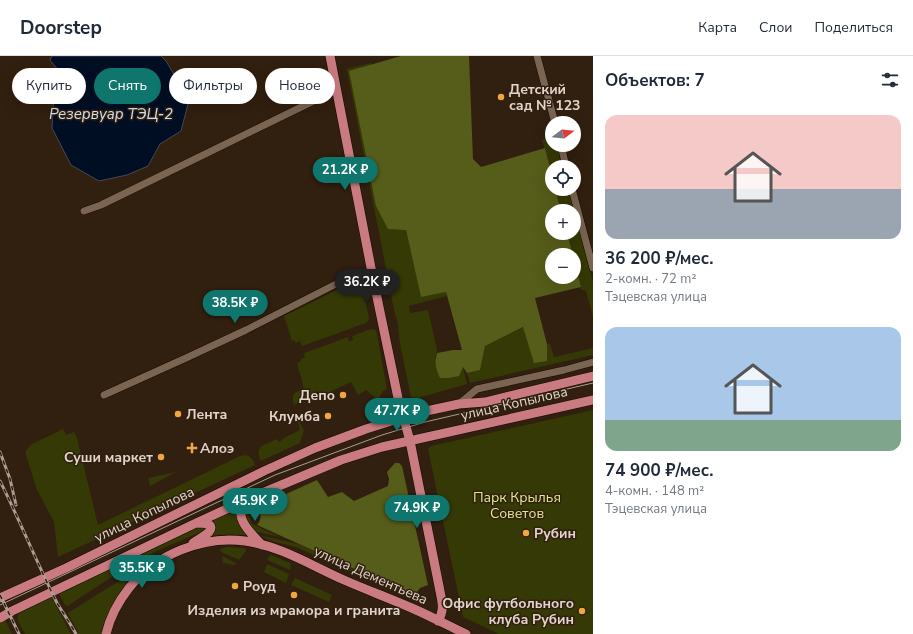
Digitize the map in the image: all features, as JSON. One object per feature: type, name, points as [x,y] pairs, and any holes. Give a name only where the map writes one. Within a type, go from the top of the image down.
[{"type":"main road","points":[[330,56],[373,278],[397,393],[410,441],[440,590],[443,608],[442,614],[438,621]]},
{"type":"main road","name":"улица Копылова","points":[[0,598],[66,568],[264,471],[315,448],[366,429],[417,413],[459,404],[484,402],[593,376]]},
{"type":"main road","name":"улица Копылова","points":[[0,618],[194,524],[251,498],[348,458],[382,447],[593,400]]},
{"type":"main road","points":[[251,498],[242,507],[241,516],[246,527],[262,545]]},
{"type":"main road","points":[[106,634],[109,622],[117,605],[129,588],[146,571],[157,563],[184,549],[210,530],[210,526],[207,524],[194,524]]},
{"type":"main road","name":"улица Дементьева","points":[[184,549],[197,544],[210,542],[244,541],[262,545],[287,553],[344,580],[416,610],[466,634]]},
{"type":"street","points":[[537,56],[553,116]]},
{"type":"street","points":[[84,211],[101,205],[336,90]]},
{"type":"street","points":[[574,196],[593,268]]},
{"type":"street","points":[[104,395],[246,330],[336,284],[373,278]]},
{"type":"street","name":"улица Копылова","points":[[459,404],[476,389],[564,370],[593,362]]},
{"type":"green space","points":[[401,56],[469,56],[473,159],[481,167],[545,148],[548,160],[545,160],[545,196],[557,196],[559,204],[545,204],[545,240],[569,240],[571,248],[545,248],[545,284],[580,284],[581,287],[535,298],[547,344],[547,361],[534,363],[523,327],[485,346],[480,370],[467,373],[463,367],[459,376],[440,378],[436,366],[437,353],[462,350],[446,292],[421,297],[406,230],[388,229],[376,206],[349,71]]},
{"type":"green space","points":[[371,63],[404,226],[421,296],[446,292],[447,296],[409,306],[410,313],[428,310],[437,349],[435,359],[463,367],[467,384],[418,398],[411,397],[347,69]]},
{"type":"green space","points":[[545,139],[545,151],[542,140]]},
{"type":"green space","points":[[545,152],[559,152],[561,160],[548,160]]},
{"type":"green space","points":[[557,196],[571,196],[573,204],[559,204]]},
{"type":"green space","points":[[581,236],[593,282],[593,317],[586,291],[580,289],[581,248],[571,248],[569,240],[581,240]]},
{"type":"green space","points":[[345,286],[362,288],[369,317],[368,321],[302,346],[300,341],[296,343],[294,340],[292,341],[284,316]]},
{"type":"green space","points":[[524,327],[547,361],[547,344],[550,344],[554,357],[593,348],[593,355],[470,383],[467,373],[480,369],[485,346]]},
{"type":"green space","points":[[374,329],[377,334],[387,389],[383,391],[378,400],[366,390],[358,395],[351,382],[319,396],[317,391],[294,405],[294,394],[304,389],[297,363],[305,357],[304,353],[348,337],[349,342],[353,340],[352,336]]},
{"type":"green space","name":"Парк Крылья Советов","points":[[593,410],[593,634],[499,634],[463,617],[428,449],[431,446]]},
{"type":"green space","points":[[296,415],[304,431],[300,443],[261,461],[259,452],[262,446],[277,439],[279,442],[300,430]]},
{"type":"green space","points":[[63,429],[66,435],[74,432],[77,438],[98,525],[240,456],[246,455],[253,460],[255,465],[58,557],[54,522],[37,490],[26,455],[26,450],[32,444]]},
{"type":"green space","points":[[395,463],[399,463],[402,466],[428,585],[420,588],[414,596],[257,525],[260,520],[260,516],[259,512],[255,508],[317,480],[328,497],[342,492],[354,501],[388,486],[389,479],[387,472]]},
{"type":"green space","points":[[176,472],[150,486],[148,478]]},
{"type":"green space","points":[[239,510],[251,536],[231,534],[203,536],[213,525],[211,520]]},
{"type":"green space","points":[[248,514],[252,524],[280,537],[252,531],[243,516]]},
{"type":"green space","points":[[201,525],[207,528],[154,552],[139,563],[118,573],[68,606],[65,605],[58,592]]},
{"type":"green space","points":[[258,535],[298,544],[414,597],[415,599],[296,547],[275,542]]},
{"type":"green space","points":[[222,548],[244,548],[246,551],[239,560],[221,552],[220,550]]},
{"type":"green space","points":[[270,555],[290,563],[290,570],[267,560]]},
{"type":"green space","points":[[222,556],[236,563],[236,564],[223,563]]},
{"type":"green space","points":[[267,564],[289,574],[286,583],[264,572]]},
{"type":"green space","points":[[135,573],[122,590],[112,608],[101,634],[79,634],[68,613],[109,587]]},
{"type":"green space","points":[[295,578],[332,595],[329,602],[291,585]]},
{"type":"green space","points":[[51,596],[71,634],[25,634],[18,621],[18,613]]},
{"type":"green space","points":[[5,620],[12,634],[0,634],[0,623]]},
{"type":"water","name":"Резервуар ТЭЦ-2","points":[[52,56],[161,56],[170,68],[169,104],[188,104],[181,131],[160,144],[148,166],[127,175],[99,181],[71,165],[52,128],[53,104],[86,104],[86,68],[57,68],[50,60]]},
{"type":"tram line","points":[[0,605],[275,475],[382,435],[425,422],[593,383]]},
{"type":"railway","points":[[0,452],[10,479],[16,505]]},
{"type":"railway","points":[[0,481],[42,573],[57,603],[76,634]]},
{"type":"railway","points":[[0,595],[19,634]]},
{"type":"place","name":"Детский сад № 123","points":[[501,97]]},
{"type":"place","name":"Депо","points":[[343,395]]},
{"type":"place","name":"Лента","points":[[178,414]]},
{"type":"place","name":"Клумба","points":[[328,416]]},
{"type":"place","name":"Алоэ","points":[[192,448]]},
{"type":"place","name":"Суши маркет","points":[[161,457]]},
{"type":"place","name":"Рубин","points":[[526,533]]},
{"type":"place","name":"Роуд","points":[[235,586]]},
{"type":"place","name":"Изделия из мрамора и гранита","points":[[294,595]]},
{"type":"place","name":"Офис футбольного клуба Рубин","points":[[582,611]]}]
